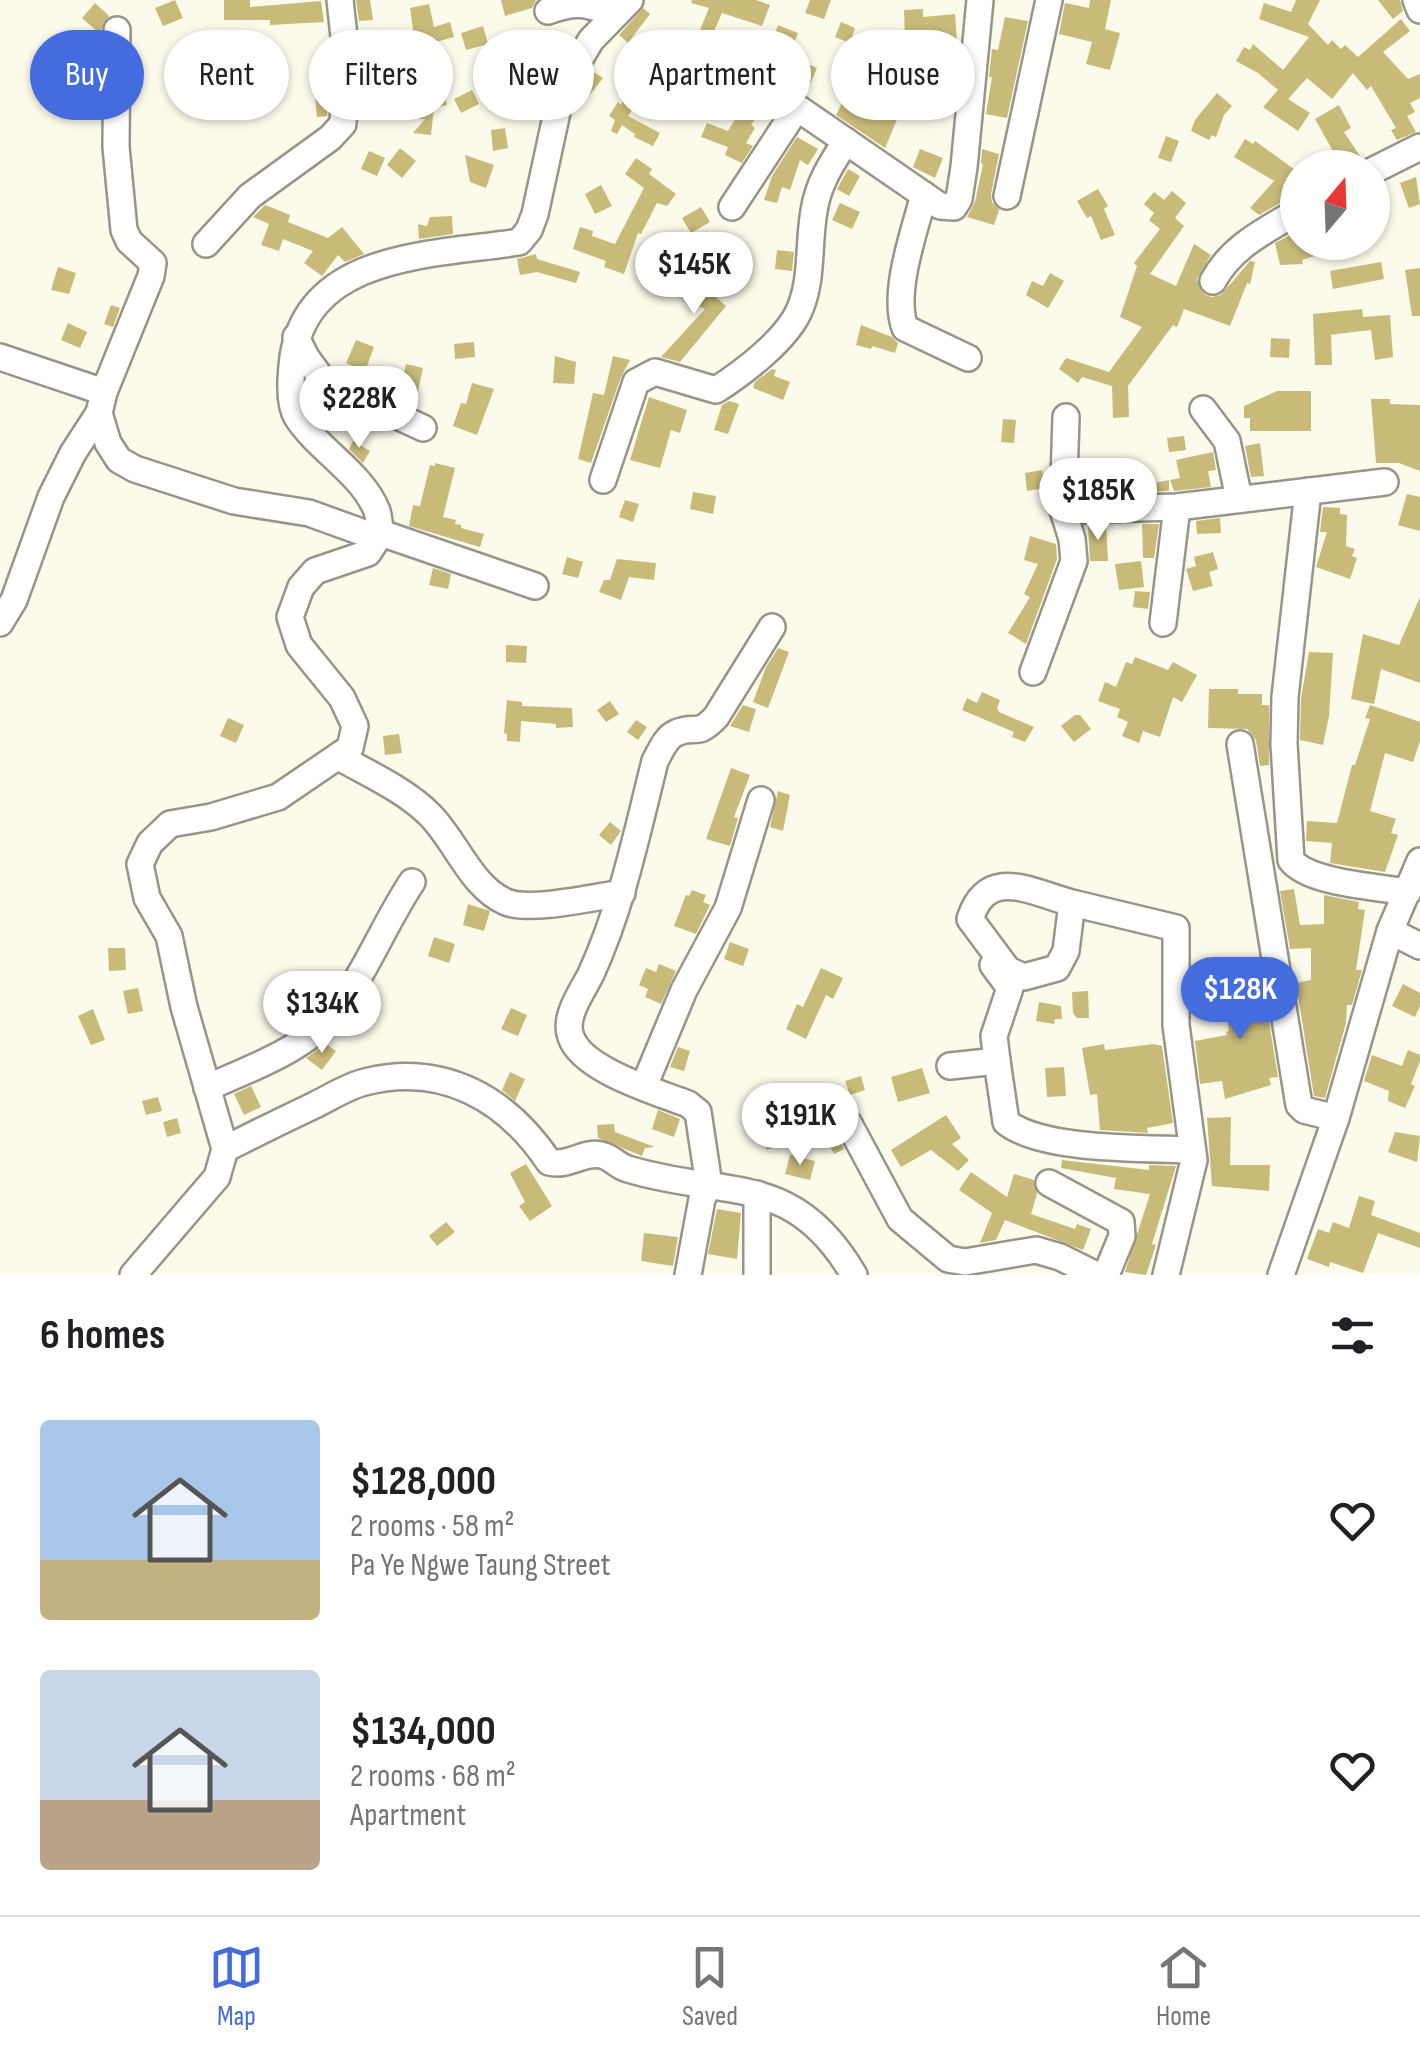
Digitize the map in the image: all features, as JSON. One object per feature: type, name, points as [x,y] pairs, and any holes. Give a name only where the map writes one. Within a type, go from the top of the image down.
[{"type":"street","points":[[206,244],[250,196],[330,138],[343,124],[346,55],[340,0]]},
{"type":"street","points":[[811,118],[940,206],[954,207],[959,199],[980,0]]},
{"type":"street","points":[[1007,196],[1049,0]]},
{"type":"street","points":[[1416,0],[1420,10]]},
{"type":"street","points":[[548,11],[570,2],[623,7]]},
{"type":"street","points":[[133,1275],[217,1176],[225,1149],[184,1007],[169,936],[147,898],[140,864],[150,843],[170,824],[211,817],[278,797],[350,748],[355,726],[342,698],[299,646],[290,617],[301,587],[314,571],[368,554],[379,536],[376,510],[295,415],[290,377],[296,337],[308,312],[341,282],[371,266],[519,242],[535,214],[562,90],[591,40],[623,7]]},
{"type":"street","points":[[0,623],[14,600],[51,497],[102,403],[151,276],[153,263],[129,241],[124,230],[116,120]]},
{"type":"street","points":[[732,207],[788,120]]},
{"type":"street","points":[[603,480],[636,382],[655,372],[716,390],[780,341],[799,311],[807,284],[814,210],[824,174],[846,142]]},
{"type":"street","points":[[1390,162],[1420,146]]},
{"type":"street","points":[[924,195],[899,312],[905,328],[968,358]]},
{"type":"street","points":[[1214,281],[1224,262],[1240,246],[1280,222]]},
{"type":"street","points":[[296,337],[324,382],[424,428]]},
{"type":"street","points":[[0,357],[102,403]]},
{"type":"street","points":[[102,403],[108,443],[119,460],[135,470],[234,501],[309,513],[534,586]]},
{"type":"street","points":[[1203,409],[1227,441],[1239,499]]},
{"type":"street","points":[[1033,672],[1074,561],[1064,510],[1066,418]]},
{"type":"street","points":[[1064,510],[1177,507],[1384,482]]},
{"type":"street","points":[[1308,491],[1286,697],[1284,744],[1291,860],[1299,871],[1317,876],[1408,892]]},
{"type":"street","points":[[1162,624],[1177,507]]},
{"type":"street","points":[[688,1275],[702,1199],[709,1185],[698,1112],[688,1104],[591,1062],[569,1035],[568,1021],[622,894],[655,761],[665,742],[676,732],[704,729],[716,717],[772,627]]},
{"type":"street","points":[[1240,744],[1299,1105],[1304,1110],[1336,1118]]},
{"type":"street","points":[[338,757],[385,782],[430,815],[488,890],[506,902],[537,904],[622,894]]},
{"type":"street","points":[[644,1086],[684,990],[728,908],[760,800]]},
{"type":"street","points":[[1280,1275],[1336,1118],[1390,931],[1420,860]]},
{"type":"street","points":[[207,1088],[273,1057],[332,1016],[412,882]]},
{"type":"street","points":[[1072,903],[1176,928],[1176,1026],[1194,1160],[1166,1275]]},
{"type":"street","points":[[1390,931],[1420,946]]},
{"type":"street","points":[[967,935],[1010,988],[994,1036],[1006,1122],[1017,1131],[1086,1144],[1192,1150]]},
{"type":"street","points":[[950,1066],[997,1061]]},
{"type":"street","points":[[225,1149],[361,1083],[424,1077],[488,1098],[514,1117],[549,1162],[564,1164],[600,1154],[627,1169],[758,1194],[802,1212],[836,1244],[854,1275]]},
{"type":"street","points":[[849,1124],[900,1219],[948,1259],[966,1262],[1036,1250],[1060,1256],[1096,1275]]},
{"type":"street","points":[[1049,1183],[1120,1222],[1122,1236],[1106,1275]]},
{"type":"street","points":[[757,1275],[758,1194]]},
{"type":"building","points":[[175,0],[183,18],[163,26],[155,8]]},
{"type":"building","points":[[224,0],[250,0],[250,7],[321,1],[324,22],[270,25],[270,20],[224,20]]},
{"type":"building","points":[[356,0],[370,0],[373,20],[359,21]]},
{"type":"building","points":[[501,0],[536,0],[532,8],[505,16]]},
{"type":"building","points":[[756,0],[770,5],[762,26],[722,13],[714,30],[700,30],[709,8],[691,3]]},
{"type":"building","points":[[810,0],[831,0],[824,19],[805,13]]},
{"type":"building","points":[[1090,0],[1111,0],[1105,29],[1120,33],[1110,70],[1086,64],[1092,42],[1059,34],[1065,3],[1089,8]]},
{"type":"building","points":[[1296,0],[1320,0],[1308,24],[1328,45],[1332,40],[1341,49],[1345,45],[1358,57],[1401,19],[1410,31],[1383,52],[1408,79],[1420,74],[1420,98],[1410,103],[1415,112],[1407,116],[1416,132],[1397,140],[1391,130],[1396,128],[1371,86],[1367,90],[1353,73],[1332,99],[1307,78],[1288,99],[1310,113],[1298,131],[1263,107],[1278,90],[1236,61],[1244,47],[1250,50],[1253,44],[1283,70],[1309,37],[1259,19],[1264,3],[1291,12]]},
{"type":"building","points":[[1378,0],[1400,0],[1403,11],[1393,19]]},
{"type":"building","points":[[95,3],[109,16],[101,30],[82,18]]},
{"type":"building","points":[[429,4],[434,27],[450,22],[452,30],[413,30],[410,8]]},
{"type":"building","points":[[643,8],[650,14],[638,30],[623,30]]},
{"type":"building","points":[[923,9],[923,17],[955,14],[956,30],[905,30],[904,10]]},
{"type":"building","points":[[1005,17],[1028,21],[1007,118],[986,114],[992,49],[998,50]]},
{"type":"building","points":[[841,22],[855,28],[854,30],[838,30]]},
{"type":"building","points":[[483,26],[484,30],[473,30],[473,48],[466,50],[461,33]]},
{"type":"building","points":[[594,72],[603,78],[594,90]]},
{"type":"building","points":[[472,90],[473,107],[461,113],[454,99]]},
{"type":"building","points":[[1217,93],[1232,106],[1216,137],[1212,135],[1209,140],[1191,131]]},
{"type":"building","points":[[1339,105],[1351,128],[1344,132],[1356,150],[1332,150],[1315,119]]},
{"type":"building","points":[[424,120],[433,120],[431,135],[413,133]]},
{"type":"building","points":[[615,120],[636,120],[660,133],[653,146],[634,137],[622,125],[617,134],[611,131]]},
{"type":"building","points":[[735,120],[754,120],[751,125],[755,128],[746,143],[753,146],[742,163],[725,155],[728,147],[701,137],[707,123],[728,131]]},
{"type":"building","points":[[843,120],[897,120],[885,148]]},
{"type":"building","points":[[505,128],[508,148],[493,151],[491,130]]},
{"type":"building","points":[[1166,136],[1179,141],[1171,162],[1158,158]]},
{"type":"building","points":[[797,137],[818,149],[808,165],[800,160],[790,190],[782,187],[777,203],[764,200],[772,176]]},
{"type":"building","points":[[1245,139],[1253,144],[1255,141],[1280,159],[1280,203],[1259,215],[1250,208],[1274,181],[1234,157]]},
{"type":"building","points":[[400,148],[416,161],[402,178],[387,165]]},
{"type":"building","points":[[920,149],[943,158],[935,178],[913,167]]},
{"type":"building","points":[[982,149],[999,154],[991,194],[999,210],[994,225],[967,217],[975,202]]},
{"type":"building","points":[[369,151],[385,158],[377,176],[361,169]]},
{"type":"building","points":[[465,155],[494,165],[486,188],[470,182]]},
{"type":"building","points":[[636,158],[652,169],[649,174],[676,194],[667,206],[657,203],[641,234],[638,233],[624,274],[604,267],[606,261],[573,249],[580,227],[615,244],[644,188],[625,174]]},
{"type":"building","points":[[848,169],[860,176],[849,196],[837,189]]},
{"type":"building","points":[[1416,177],[1420,204],[1409,208],[1400,183]]},
{"type":"building","points":[[601,185],[612,206],[595,214],[585,194]]},
{"type":"building","points":[[1098,189],[1108,206],[1104,209],[1115,235],[1101,240],[1091,216],[1087,218],[1077,201]]},
{"type":"building","points":[[1172,191],[1186,203],[1175,218],[1184,226],[1150,274],[1176,286],[1194,244],[1211,255],[1197,279],[1204,294],[1221,295],[1250,261],[1255,262],[1250,284],[1247,283],[1230,326],[1184,309],[1177,327],[1173,325],[1128,386],[1129,417],[1113,418],[1112,386],[1082,377],[1078,383],[1059,369],[1066,358],[1109,372],[1142,327],[1120,317],[1137,266],[1134,263],[1160,229],[1149,220],[1154,213],[1144,204],[1154,192],[1164,200]]},
{"type":"building","points":[[840,203],[860,212],[852,229],[832,220]]},
{"type":"building","points":[[265,205],[290,215],[288,222],[328,238],[342,227],[364,254],[345,262],[338,255],[322,276],[304,263],[313,251],[283,239],[279,251],[261,245],[269,224],[253,217]]},
{"type":"building","points":[[701,207],[710,222],[691,233],[682,218]]},
{"type":"building","points":[[452,216],[453,234],[419,239],[418,224],[427,226],[430,217]]},
{"type":"building","points":[[1280,240],[1280,260],[1302,260],[1303,264],[1280,265],[1275,243]]},
{"type":"building","points":[[777,250],[794,252],[792,271],[775,269]]},
{"type":"building","points":[[665,251],[681,258],[673,277],[658,270]]},
{"type":"building","points":[[536,254],[537,259],[580,272],[576,283],[537,272],[520,275],[517,259]]},
{"type":"building","points":[[1381,262],[1384,279],[1333,289],[1330,271]]},
{"type":"building","points":[[58,267],[76,273],[69,294],[51,290]]},
{"type":"building","points":[[1420,268],[1420,316],[1412,316],[1405,270]]},
{"type":"building","points":[[1050,273],[1064,281],[1048,308],[1026,295],[1032,281],[1043,286]]},
{"type":"building","points":[[682,275],[702,285],[726,306],[680,362],[661,357],[705,309],[673,293]]},
{"type":"building","points":[[111,305],[120,308],[113,327],[104,324]]},
{"type":"building","points":[[1362,309],[1363,317],[1390,315],[1393,357],[1375,360],[1371,330],[1331,335],[1332,365],[1315,365],[1313,314]]},
{"type":"building","points":[[68,323],[87,332],[80,348],[61,340]]},
{"type":"building","points":[[861,325],[892,337],[898,343],[895,353],[856,345]]},
{"type":"building","points":[[1271,338],[1290,339],[1289,358],[1270,357]]},
{"type":"building","points":[[356,340],[374,347],[365,371],[346,363]]},
{"type":"building","points":[[474,342],[475,357],[455,359],[454,344]]},
{"type":"building","points":[[555,356],[576,362],[574,384],[553,383]]},
{"type":"building","points":[[613,356],[630,360],[591,463],[578,459],[593,393],[604,395]]},
{"type":"building","points":[[406,364],[423,368],[417,395],[400,390]]},
{"type":"building","points":[[772,369],[776,370],[774,376],[790,382],[783,400],[753,388]]},
{"type":"building","points":[[472,383],[494,389],[477,435],[453,426]]},
{"type":"building","points":[[1277,391],[1311,391],[1311,431],[1250,431],[1250,418],[1244,418],[1244,406]]},
{"type":"building","points":[[649,397],[687,410],[680,433],[671,430],[660,468],[630,460]]},
{"type":"building","points":[[1371,399],[1420,405],[1420,471],[1399,463],[1376,463]]},
{"type":"building","points":[[325,401],[346,410],[342,412],[345,417],[328,426],[317,405]]},
{"type":"building","points":[[729,401],[739,404],[728,434],[714,430],[722,405]]},
{"type":"building","points":[[1003,419],[1016,420],[1014,443],[1001,442]]},
{"type":"building","points":[[1184,436],[1186,450],[1169,452],[1167,438]]},
{"type":"building","points":[[353,441],[370,451],[363,463],[349,449]]},
{"type":"building","points":[[1260,443],[1264,476],[1251,477],[1245,446]]},
{"type":"building","points":[[1213,452],[1216,470],[1208,471],[1211,487],[1174,491],[1170,480],[1180,478],[1176,460]]},
{"type":"building","points":[[430,465],[455,468],[443,517],[456,520],[461,528],[484,534],[480,547],[409,526],[413,505],[420,506]]},
{"type":"building","points":[[1081,467],[1105,467],[1105,493],[1091,493],[1091,480],[1080,480]]},
{"type":"building","points":[[1042,470],[1045,488],[1027,491],[1025,473]]},
{"type":"building","points":[[1169,480],[1169,491],[1142,492],[1141,486]]},
{"type":"building","points":[[693,492],[716,496],[713,514],[690,509]]},
{"type":"building","points":[[1407,494],[1420,497],[1420,531],[1398,525]]},
{"type":"building","points":[[625,500],[639,504],[633,522],[619,517]]},
{"type":"building","points":[[1323,507],[1340,508],[1340,514],[1347,515],[1346,546],[1355,549],[1352,556],[1357,558],[1350,579],[1316,567],[1327,532],[1320,532]]},
{"type":"building","points":[[1220,518],[1221,533],[1197,534],[1196,521]]},
{"type":"building","points":[[1142,524],[1159,524],[1154,558],[1143,558]]},
{"type":"building","points":[[1106,525],[1108,561],[1090,561],[1088,526]]},
{"type":"building","points":[[1030,536],[1056,544],[1057,559],[1026,644],[1008,633],[1030,597],[1024,594],[1038,564],[1024,560]]},
{"type":"building","points":[[1213,552],[1218,569],[1209,572],[1213,586],[1193,591],[1186,569],[1196,566],[1194,557]]},
{"type":"building","points":[[567,557],[583,562],[578,578],[562,574]]},
{"type":"building","points":[[617,559],[656,563],[654,580],[629,577],[621,600],[599,592],[604,580],[610,580]]},
{"type":"building","points":[[1141,561],[1144,587],[1119,590],[1115,564]]},
{"type":"building","points":[[433,568],[451,574],[448,589],[429,585]]},
{"type":"building","points":[[1135,591],[1150,592],[1148,609],[1133,607]]},
{"type":"building","points":[[1420,597],[1420,683],[1381,669],[1374,704],[1351,699],[1363,634],[1399,645]]},
{"type":"building","points":[[506,645],[527,646],[526,663],[506,662]]},
{"type":"building","points":[[778,648],[789,652],[768,708],[753,702]]},
{"type":"building","points":[[1309,652],[1333,653],[1323,745],[1300,740],[1301,698]]},
{"type":"building","points":[[1135,657],[1168,670],[1173,662],[1197,675],[1182,702],[1173,697],[1160,737],[1143,731],[1139,743],[1122,736],[1128,722],[1117,717],[1120,709],[1098,701],[1105,682],[1116,687],[1126,662],[1132,664]]},
{"type":"building","points":[[1209,689],[1262,694],[1262,705],[1269,705],[1269,765],[1260,766],[1256,740],[1247,729],[1208,728]]},
{"type":"building","points":[[982,692],[1000,700],[999,712],[1034,727],[1025,742],[1012,737],[1014,732],[962,710],[967,698],[977,703]]},
{"type":"building","points":[[507,700],[522,702],[522,706],[572,708],[573,727],[521,721],[520,742],[507,741]]},
{"type":"building","points":[[610,701],[619,714],[606,722],[597,710]]},
{"type":"building","points":[[743,705],[756,709],[749,732],[730,726]]},
{"type":"building","points":[[1370,705],[1420,722],[1420,741],[1413,762],[1385,753],[1370,811],[1396,819],[1391,833],[1398,835],[1385,872],[1330,863],[1332,843],[1306,841],[1307,821],[1337,823],[1352,765],[1370,719],[1365,718]]},
{"type":"building","points":[[1080,715],[1091,729],[1074,742],[1061,726]]},
{"type":"building","points":[[228,718],[244,725],[236,743],[220,736]]},
{"type":"building","points":[[636,720],[647,727],[638,740],[627,732]]},
{"type":"building","points":[[399,734],[402,753],[385,755],[383,736]]},
{"type":"building","points":[[731,768],[750,775],[734,817],[738,818],[730,846],[706,839]]},
{"type":"building","points":[[778,791],[790,795],[783,831],[770,827]]},
{"type":"building","points":[[610,822],[621,831],[611,845],[599,835]]},
{"type":"building","points":[[1294,889],[1300,925],[1324,924],[1324,895],[1359,902],[1358,909],[1365,910],[1356,970],[1362,970],[1352,1005],[1347,1005],[1346,1023],[1325,1098],[1314,1096],[1296,983],[1311,980],[1311,948],[1290,949],[1280,891]]},
{"type":"building","points":[[692,890],[706,895],[703,902],[710,905],[696,934],[674,926],[686,895]]},
{"type":"building","points":[[468,904],[490,911],[484,931],[463,925]]},
{"type":"building","points":[[434,937],[455,944],[449,963],[428,956]]},
{"type":"building","points":[[730,942],[749,949],[743,966],[724,959]]},
{"type":"building","points":[[108,948],[125,948],[126,970],[109,971]]},
{"type":"building","points":[[659,964],[676,971],[661,1004],[645,997],[648,989],[639,985],[646,968],[656,972]]},
{"type":"building","points":[[821,968],[843,978],[833,999],[826,995],[806,1039],[786,1029],[797,1004],[803,1007]]},
{"type":"building","points":[[1262,978],[1278,1077],[1269,1078],[1271,1085],[1225,1099],[1222,1081],[1200,1084],[1195,1041],[1227,1035],[1229,1031],[1222,979]]},
{"type":"building","points":[[1403,984],[1420,993],[1415,1017],[1392,1006]]},
{"type":"building","points":[[138,988],[143,1011],[128,1014],[123,991]]},
{"type":"building","points":[[1088,991],[1089,1018],[1077,1018],[1072,992]]},
{"type":"building","points":[[1039,1002],[1061,1006],[1062,1019],[1055,1019],[1054,1024],[1036,1021]]},
{"type":"building","points":[[511,1008],[527,1015],[518,1036],[501,1029]]},
{"type":"building","points":[[93,1009],[105,1040],[91,1045],[78,1016]]},
{"type":"building","points":[[326,1044],[336,1051],[322,1070],[306,1058]]},
{"type":"building","points":[[1104,1044],[1105,1050],[1162,1046],[1173,1123],[1147,1128],[1148,1133],[1100,1130],[1097,1094],[1090,1095],[1082,1048]]},
{"type":"building","points":[[678,1047],[690,1051],[684,1071],[670,1067]]},
{"type":"building","points":[[1408,1050],[1420,1055],[1420,1061],[1405,1108],[1388,1101],[1389,1091],[1364,1081],[1372,1055],[1402,1066]]},
{"type":"building","points":[[1064,1067],[1066,1096],[1047,1097],[1045,1068]]},
{"type":"building","points":[[922,1068],[930,1093],[898,1102],[891,1077]]},
{"type":"building","points":[[510,1072],[525,1079],[515,1101],[502,1090]]},
{"type":"building","points":[[861,1076],[865,1090],[850,1095],[845,1081]]},
{"type":"building","points":[[251,1086],[261,1107],[244,1115],[234,1094]]},
{"type":"building","points":[[158,1097],[162,1111],[146,1115],[142,1101]]},
{"type":"building","points":[[658,1110],[680,1119],[674,1137],[652,1129]]},
{"type":"building","points":[[946,1115],[961,1138],[952,1144],[969,1160],[958,1171],[931,1150],[901,1167],[891,1150]]},
{"type":"building","points":[[1231,1117],[1230,1165],[1270,1165],[1269,1191],[1212,1186],[1207,1118]]},
{"type":"building","points":[[177,1118],[181,1133],[167,1137],[163,1122]]},
{"type":"building","points":[[614,1124],[615,1132],[655,1147],[645,1148],[642,1156],[598,1138],[597,1125]]},
{"type":"building","points":[[776,1127],[782,1144],[767,1150],[761,1132]]},
{"type":"building","points":[[1395,1132],[1420,1136],[1417,1162],[1388,1152]]},
{"type":"building","points":[[836,1134],[844,1149],[834,1154],[826,1140]]},
{"type":"building","points":[[790,1155],[815,1161],[810,1180],[785,1174]]},
{"type":"building","points":[[1062,1160],[1149,1170],[1149,1165],[1176,1166],[1146,1275],[1125,1272],[1150,1194],[1114,1189],[1116,1178],[1061,1168]]},
{"type":"building","points":[[526,1164],[552,1206],[530,1221],[519,1206],[525,1202],[510,1173]]},
{"type":"building","points":[[971,1172],[1007,1197],[1014,1174],[1034,1180],[1037,1194],[1031,1214],[1075,1229],[1077,1224],[1091,1229],[1083,1250],[1005,1220],[996,1240],[980,1243],[992,1213],[959,1190]]},
{"type":"building","points":[[1359,1196],[1375,1201],[1371,1215],[1420,1233],[1420,1248],[1378,1233],[1363,1273],[1307,1259],[1318,1229],[1329,1233],[1333,1222],[1349,1228]]},
{"type":"building","points":[[717,1209],[741,1213],[737,1259],[708,1254]]},
{"type":"building","points":[[446,1222],[455,1232],[437,1246],[429,1236]]},
{"type":"building","points":[[644,1233],[678,1237],[673,1266],[641,1261]]}]
